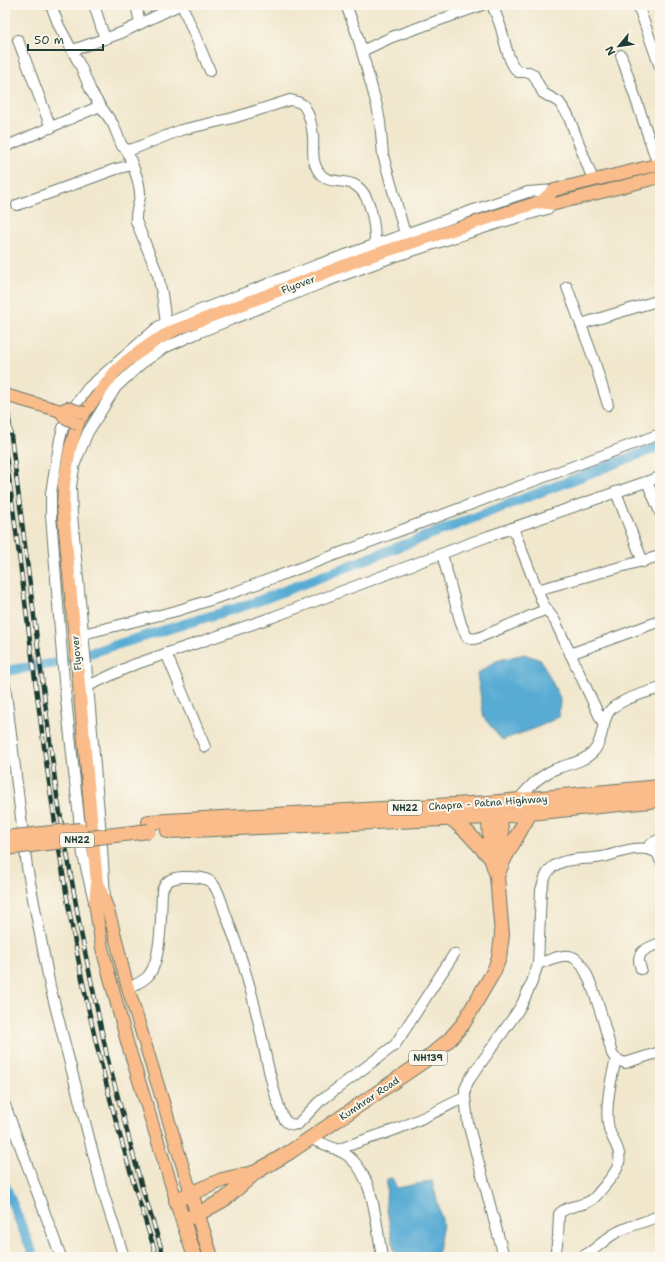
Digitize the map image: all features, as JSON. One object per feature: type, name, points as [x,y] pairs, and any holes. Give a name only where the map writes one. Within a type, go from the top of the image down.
[{"type":"highway","name":"Chapra - Patna Highway","points":[[149,827],[493,802],[660,787]]},
{"type":"highway","name":"Chapra - Patna Highway","points":[[149,827],[452,819],[660,800]]},
{"type":"highway","name":"Kumhrar Road","points":[[183,1220],[198,1214],[225,1199],[256,1172],[290,1152],[308,1138],[424,1061],[450,1039],[463,1024],[483,992],[499,958],[502,935],[493,802]]},
{"type":"highway","points":[[452,819],[498,859],[530,813]]},
{"type":"highway","name":"NH22","points":[[5,838],[149,827]]},
{"type":"highway","name":"NH22","points":[[5,848],[149,827]]},
{"type":"highway","name":"Kumhrar Road","points":[[176,1200],[222,1180],[256,1172]]},
{"type":"highway","points":[[192,1193],[211,1257]]},
{"type":"highway","points":[[176,1200],[195,1257]]},
{"type":"main road","points":[[554,190],[593,180],[659,168]]},
{"type":"main road","points":[[555,204],[659,168]]},
{"type":"main road","name":"Flyover","points":[[100,901],[90,815],[63,508],[64,484],[70,449],[81,419],[115,372],[144,348],[174,330],[364,258],[539,202],[554,190]]},
{"type":"main road","name":"Flyover","points":[[539,202],[555,204]]},
{"type":"main road","points":[[5,395],[61,411],[64,417],[81,419]]},
{"type":"main road","points":[[100,901],[120,960],[192,1193]]},
{"type":"main road","points":[[100,901],[102,948],[127,1042],[176,1200]]},
{"type":"street","points":[[51,5],[59,26],[73,50],[91,91],[109,117],[122,146],[127,150],[139,188],[140,197],[135,214],[136,221],[158,276],[166,324]]},
{"type":"street","points":[[94,5],[105,39]]},
{"type":"street","points":[[136,5],[140,23]]},
{"type":"street","points":[[73,50],[105,39],[181,5],[210,71]]},
{"type":"street","points":[[346,5],[353,21],[379,113],[383,155],[405,234]]},
{"type":"street","points":[[362,51],[392,36],[482,5]]},
{"type":"street","points":[[492,5],[515,69],[518,72],[529,72],[533,74],[543,93],[559,102],[563,107],[568,115],[593,180]]},
{"type":"street","points":[[638,5],[660,67]]},
{"type":"street","points":[[18,40],[51,128]]},
{"type":"street","points":[[621,55],[659,168]]},
{"type":"street","points":[[127,150],[193,126],[233,118],[290,100],[298,101],[304,106],[313,135],[313,150],[316,167],[320,174],[326,179],[349,183],[360,190],[369,206],[375,224],[375,244]]},
{"type":"street","points":[[7,146],[100,106]]},
{"type":"street","points":[[17,205],[116,169],[132,165]]},
{"type":"street","points":[[100,901],[83,855],[61,649],[51,502],[63,428],[76,404],[88,388],[152,331],[166,324],[375,244],[528,192],[554,190]]},
{"type":"street","points":[[100,901],[102,847],[72,515],[71,486],[75,463],[88,432],[116,387],[142,363],[164,348],[327,281],[433,244],[499,223],[547,210],[555,204]]},
{"type":"street","points":[[567,287],[608,405]]},
{"type":"street","points":[[581,324],[660,300]]},
{"type":"street","points":[[84,638],[235,592],[660,434]]},
{"type":"street","points":[[88,686],[125,668],[166,653],[273,617],[513,528],[660,477]]},
{"type":"street","points":[[647,482],[660,512]]},
{"type":"street","points":[[616,492],[642,562]]},
{"type":"street","points":[[513,528],[543,604],[555,621],[604,726]]},
{"type":"street","points":[[442,554],[460,624],[467,637],[473,639],[490,634],[547,609]]},
{"type":"street","points":[[537,590],[660,556]]},
{"type":"street","points":[[570,654],[660,621]]},
{"type":"street","points":[[166,653],[206,747]]},
{"type":"street","points":[[5,685],[27,867],[50,986],[103,1192],[124,1257]]},
{"type":"street","points":[[518,800],[534,782],[544,775],[553,770],[581,761],[592,753],[598,744],[608,713],[614,706],[660,688]]},
{"type":"street","points":[[646,849],[652,843],[660,839]]},
{"type":"street","points":[[504,1257],[470,1128],[465,1089],[469,1080],[522,1004],[538,964],[541,890],[548,872],[553,866],[561,862],[603,857],[646,849],[655,851],[660,860]]},
{"type":"street","points":[[128,988],[145,979],[154,966],[164,884],[172,878],[180,877],[198,877],[206,879],[211,883],[219,896],[238,948],[258,1020],[279,1107],[283,1117],[288,1123],[294,1126],[298,1124],[319,1102],[395,1045],[454,954]]},
{"type":"street","points":[[641,969],[638,961],[639,956],[643,951],[660,943]]},
{"type":"street","points":[[538,964],[559,956],[576,958],[582,966],[597,1000],[612,1054],[616,1060],[625,1062],[660,1052]]},
{"type":"street","points":[[555,1257],[559,1214],[562,1210],[580,1206],[589,1202],[595,1197],[618,1165],[620,1157],[608,1128],[609,1090],[616,1060]]},
{"type":"street","points":[[338,1150],[426,1117],[465,1097]]},
{"type":"street","points":[[5,1105],[61,1257]]},
{"type":"street","points":[[308,1138],[338,1150],[348,1156],[366,1179],[372,1198],[382,1257]]},
{"type":"street","points":[[581,1257],[595,1250],[607,1238],[620,1230],[640,1224],[660,1215]]},
{"type":"water","points":[[524,654],[541,660],[560,698],[559,717],[536,728],[502,740],[484,718],[477,674],[496,661]]},
{"type":"water","points":[[392,1178],[397,1188],[432,1181],[443,1224],[437,1257],[395,1257],[386,1204],[387,1179]]},
{"type":"waterway","points":[[5,671],[57,663],[253,603],[660,446]]},
{"type":"waterway","points":[[5,1185],[34,1257]]},
{"type":"railway","points":[[5,389],[57,796],[81,933],[107,1056],[141,1184],[164,1257]]},
{"type":"railway","points":[[5,448],[53,811],[73,932],[109,1096],[157,1257]]}]
